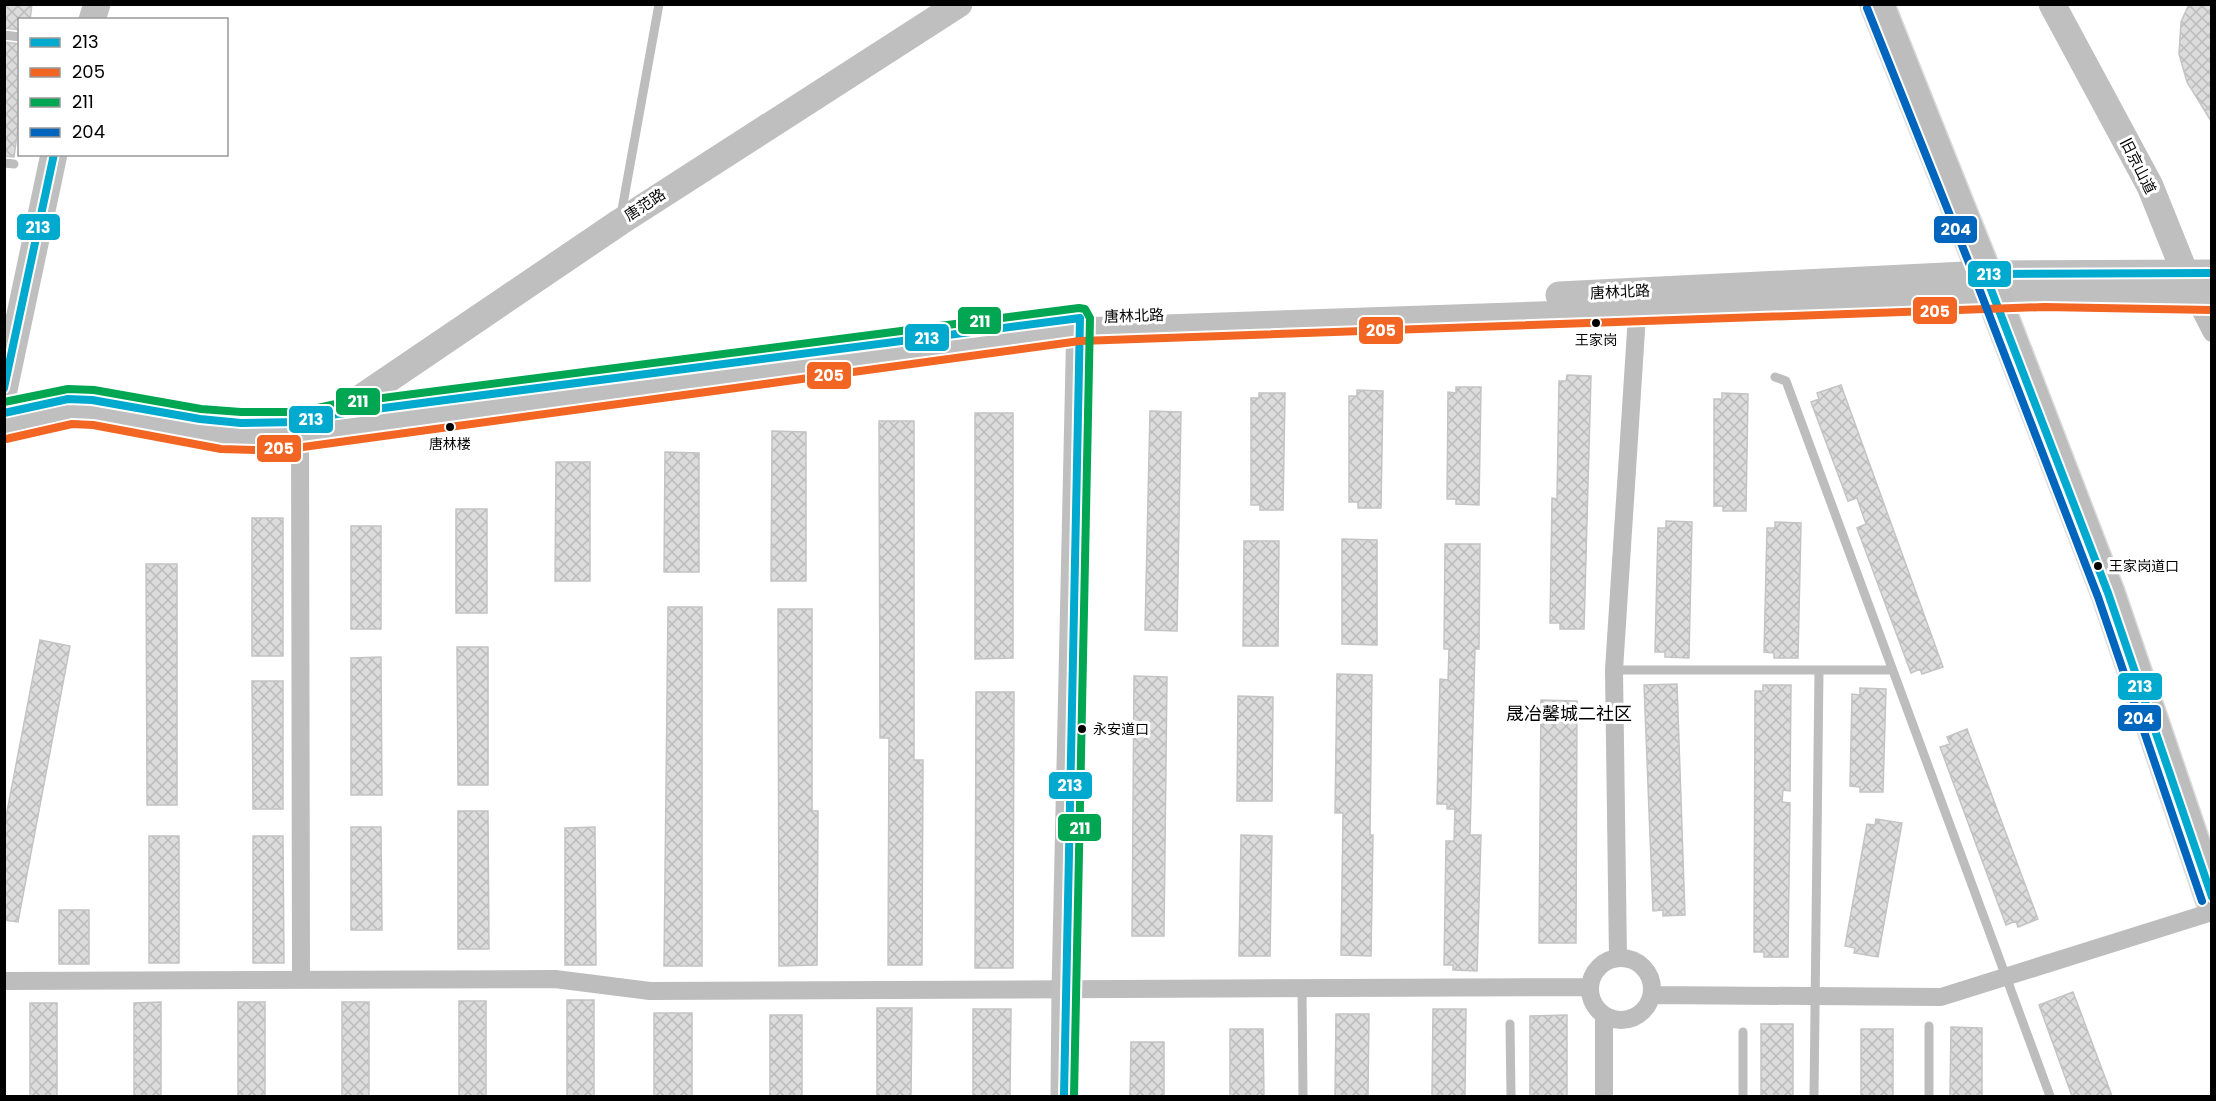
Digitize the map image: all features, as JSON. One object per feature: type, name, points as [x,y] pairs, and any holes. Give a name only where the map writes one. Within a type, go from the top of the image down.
[{"type":"highway","points":[[1877,4],[1990,287],[2108,593],[2211,898]]},
{"type":"main road","name":"唐范路","points":[[337,414],[620,222],[958,4]]},
{"type":"main road","name":"旧京山道","points":[[2052,4],[2199,273],[2203,300]]},
{"type":"main road","points":[[4,390],[54,156]]},
{"type":"main road","points":[[1990,287],[2199,273]]},
{"type":"main road","points":[[1990,287],[2044,296],[2203,300]]},
{"type":"main road","name":"唐林北路","points":[[4,413],[68,399],[92,400],[200,419],[301,429],[337,414],[1079,324],[1990,287]]},
{"type":"main road","points":[[1064,1096],[1079,324]]},
{"type":"main road","name":"唐林北路","points":[[4,429],[71,413],[94,415],[222,439],[254,440],[301,429],[1079,324]]},
{"type":"street","name":"旧京山道","points":[[2203,300],[2211,333]]},
{"type":"street","points":[[1618,957],[1614,670],[1638,301]]},
{"type":"street","points":[[301,429],[301,980]]},
{"type":"street","points":[[1652,995],[1941,997],[2211,912]]},
{"type":"street","points":[[1618,957],[1637,962],[1644,968],[1652,985],[1652,995],[1642,1013],[1634,1018],[1613,1020],[1604,1016],[1593,1004],[1589,987],[1595,970],[1609,960],[1618,957]]},
{"type":"street","points":[[4,981],[555,979],[650,991],[1589,987]]},
{"type":"street","points":[[1604,1016],[1604,1096]]},
{"type":"lane","points":[[620,222],[659,4]]},
{"type":"lane","points":[[1775,377],[1786,381],[2050,1096]]},
{"type":"lane","points":[[1614,670],[1892,670]]},
{"type":"lane","points":[[1814,1096],[1819,670]]},
{"type":"lane","points":[[1302,988],[1303,1096]]},
{"type":"lane","points":[[1510,1024],[1511,1096]]},
{"type":"lane","points":[[1929,1026],[1929,1096]]},
{"type":"lane","points":[[1743,1032],[1743,1096]]},
{"type":"building","points":[[4,4],[32,4],[30,18],[18,18],[18,30],[4,28]]},
{"type":"building","points":[[2189,4],[2211,4],[2211,121],[2187,82],[2179,54],[2181,22]]},
{"type":"building","points":[[4,42],[18,44],[18,128],[14,157],[4,156]]},
{"type":"building","points":[[1567,375],[1591,376],[1584,629],[1560,629],[1560,623],[1550,623],[1552,498],[1557,499],[1559,381],[1566,381]]},
{"type":"building","points":[[1841,385],[1943,667],[1922,674],[1920,669],[1911,673],[1857,528],[1866,524],[1857,498],[1848,501],[1811,402],[1819,399],[1817,393]]},
{"type":"building","points":[[1456,387],[1481,387],[1479,505],[1456,504],[1456,499],[1447,499],[1448,392],[1456,393]]},
{"type":"building","points":[[1357,390],[1383,391],[1381,508],[1358,508],[1358,502],[1349,502],[1349,396],[1357,396]]},
{"type":"building","points":[[1259,393],[1285,393],[1283,510],[1260,510],[1260,505],[1251,505],[1251,398],[1259,398]]},
{"type":"building","points":[[1722,393],[1748,394],[1746,511],[1723,511],[1723,506],[1714,506],[1714,399],[1722,399]]},
{"type":"building","points":[[1150,411],[1181,412],[1177,631],[1145,630]]},
{"type":"building","points":[[975,413],[1013,413],[1013,658],[975,659]]},
{"type":"building","points":[[879,421],[914,421],[914,760],[923,760],[922,965],[888,965],[889,738],[880,738]]},
{"type":"building","points":[[772,431],[806,432],[806,581],[771,581]]},
{"type":"building","points":[[665,452],[699,453],[699,572],[664,572]]},
{"type":"building","points":[[556,462],[590,462],[590,581],[555,581]]},
{"type":"building","points":[[456,509],[487,509],[487,613],[456,613]]},
{"type":"building","points":[[252,518],[283,518],[283,656],[252,656]]},
{"type":"building","points":[[1666,521],[1692,522],[1689,658],[1665,657],[1665,652],[1655,652],[1658,528],[1666,528]]},
{"type":"building","points":[[1775,522],[1801,523],[1798,658],[1774,658],[1774,653],[1764,652],[1767,528],[1775,528]]},
{"type":"building","points":[[351,526],[381,526],[381,629],[351,629]]},
{"type":"building","points":[[1342,539],[1377,540],[1377,645],[1342,644]]},
{"type":"building","points":[[1244,541],[1279,541],[1278,646],[1243,646]]},
{"type":"building","points":[[1445,544],[1480,544],[1479,649],[1475,649],[1470,835],[1481,835],[1477,971],[1453,970],[1453,965],[1444,965],[1446,841],[1454,841],[1455,809],[1447,809],[1447,804],[1437,804],[1440,679],[1448,680],[1449,649],[1444,649]]},
{"type":"building","points":[[146,564],[177,564],[177,805],[147,805]]},
{"type":"building","points":[[668,607],[702,607],[702,966],[664,966]]},
{"type":"building","points":[[778,609],[812,609],[812,811],[818,811],[817,965],[779,966]]},
{"type":"building","points":[[40,640],[70,646],[18,922],[4,920],[4,827]]},
{"type":"building","points":[[457,647],[488,647],[488,785],[458,785]]},
{"type":"building","points":[[381,657],[382,795],[351,795],[351,658]]},
{"type":"building","points":[[1337,674],[1372,675],[1371,956],[1341,955],[1343,813],[1335,813]]},
{"type":"building","points":[[1134,676],[1167,677],[1164,936],[1132,936]]},
{"type":"building","points":[[252,681],[283,681],[283,809],[253,809]]},
{"type":"building","points":[[1677,684],[1685,915],[1663,916],[1663,910],[1653,911],[1644,685]]},
{"type":"building","points":[[1763,685],[1791,685],[1790,791],[1783,790],[1782,802],[1790,803],[1788,957],[1764,957],[1764,952],[1754,952],[1755,691],[1763,691]]},
{"type":"building","points":[[1860,688],[1886,689],[1883,792],[1860,792],[1860,787],[1850,786],[1852,694],[1860,695]]},
{"type":"building","points":[[976,692],[1014,692],[1013,968],[975,968]]},
{"type":"building","points":[[1238,696],[1273,697],[1272,801],[1237,801]]},
{"type":"building","points":[[1541,700],[1577,701],[1576,943],[1539,943]]},
{"type":"building","points":[[1967,729],[2038,919],[2018,927],[2016,921],[2006,925],[1940,747],[1950,744],[1947,737]]},
{"type":"building","points":[[458,811],[488,811],[489,949],[458,949]]},
{"type":"building","points":[[1876,819],[1902,823],[1878,957],[1854,953],[1855,948],[1845,946],[1867,824],[1875,825]]},
{"type":"building","points":[[351,827],[381,827],[382,930],[351,930]]},
{"type":"building","points":[[595,827],[596,965],[565,965],[565,828]]},
{"type":"building","points":[[1241,835],[1272,836],[1270,956],[1239,956]]},
{"type":"building","points":[[149,836],[179,836],[179,963],[149,963]]},
{"type":"building","points":[[253,836],[283,836],[284,963],[253,963]]},
{"type":"building","points":[[59,910],[89,910],[89,964],[59,964]]},
{"type":"building","points":[[2073,992],[2112,1096],[2072,1096],[2039,1005]]},
{"type":"building","points":[[567,1000],[594,1000],[594,1096],[567,1096]]},
{"type":"building","points":[[459,1001],[486,1001],[486,1096],[459,1096]]},
{"type":"building","points":[[161,1002],[161,1096],[134,1096],[134,1003]]},
{"type":"building","points":[[238,1002],[265,1002],[265,1096],[238,1096]]},
{"type":"building","points":[[342,1002],[369,1002],[369,1096],[342,1096]]},
{"type":"building","points":[[30,1003],[57,1003],[57,1096],[30,1096]]},
{"type":"building","points":[[877,1008],[912,1008],[911,1096],[877,1096]]},
{"type":"building","points":[[973,1009],[1011,1009],[1010,1096],[973,1096]]},
{"type":"building","points":[[1433,1009],[1466,1009],[1465,1096],[1432,1096]]},
{"type":"building","points":[[654,1013],[692,1013],[692,1096],[654,1096]]},
{"type":"building","points":[[1336,1014],[1369,1014],[1368,1096],[1335,1096]]},
{"type":"building","points":[[770,1015],[802,1015],[802,1096],[770,1096]]},
{"type":"building","points":[[1567,1015],[1567,1096],[1530,1096],[1530,1016]]},
{"type":"building","points":[[1761,1024],[1793,1024],[1793,1096],[1761,1096]]},
{"type":"building","points":[[1951,1027],[1982,1028],[1982,1096],[1950,1096]]},
{"type":"building","points":[[1230,1029],[1263,1029],[1264,1096],[1230,1096]]},
{"type":"building","points":[[1861,1029],[1893,1029],[1893,1096],[1861,1096]]},
{"type":"building","points":[[1131,1042],[1164,1042],[1164,1096],[1130,1096]]},
{"type":"transit line","name":"204","points":[[1867,8],[1975,278],[2098,597],[2202,901]]},
{"type":"transit line","name":"213","points":[[4,388],[54,156]]},
{"type":"transit line","name":"213","points":[[2212,273],[1985,274],[2108,593],[2212,897]]},
{"type":"transit line","name":"205","points":[[6,439],[72,424],[93,425],[221,449],[255,450],[303,447],[1080,341],[2044,307],[2212,310]]},
{"type":"transit line","name":"211","points":[[4,402],[68,389],[94,390],[201,409],[299,412],[336,404],[1085,309],[1090,318],[1074,1096]]},
{"type":"transit line","name":"213","points":[[4,413],[68,399],[92,400],[200,419],[241,423],[300,422],[337,414],[1080,318],[1064,1096]]},
{"type":"place","name":"王家岗","points":[[1596,323]]},
{"type":"place","name":"唐林楼","points":[[450,427]]},
{"type":"place","name":"王家岗道口","points":[[2098,566]]},
{"type":"place","name":"永安道口","points":[[1082,729]]},
{"type":"district","name":"晟冶馨城二社区","points":[[1569,714]]}]
